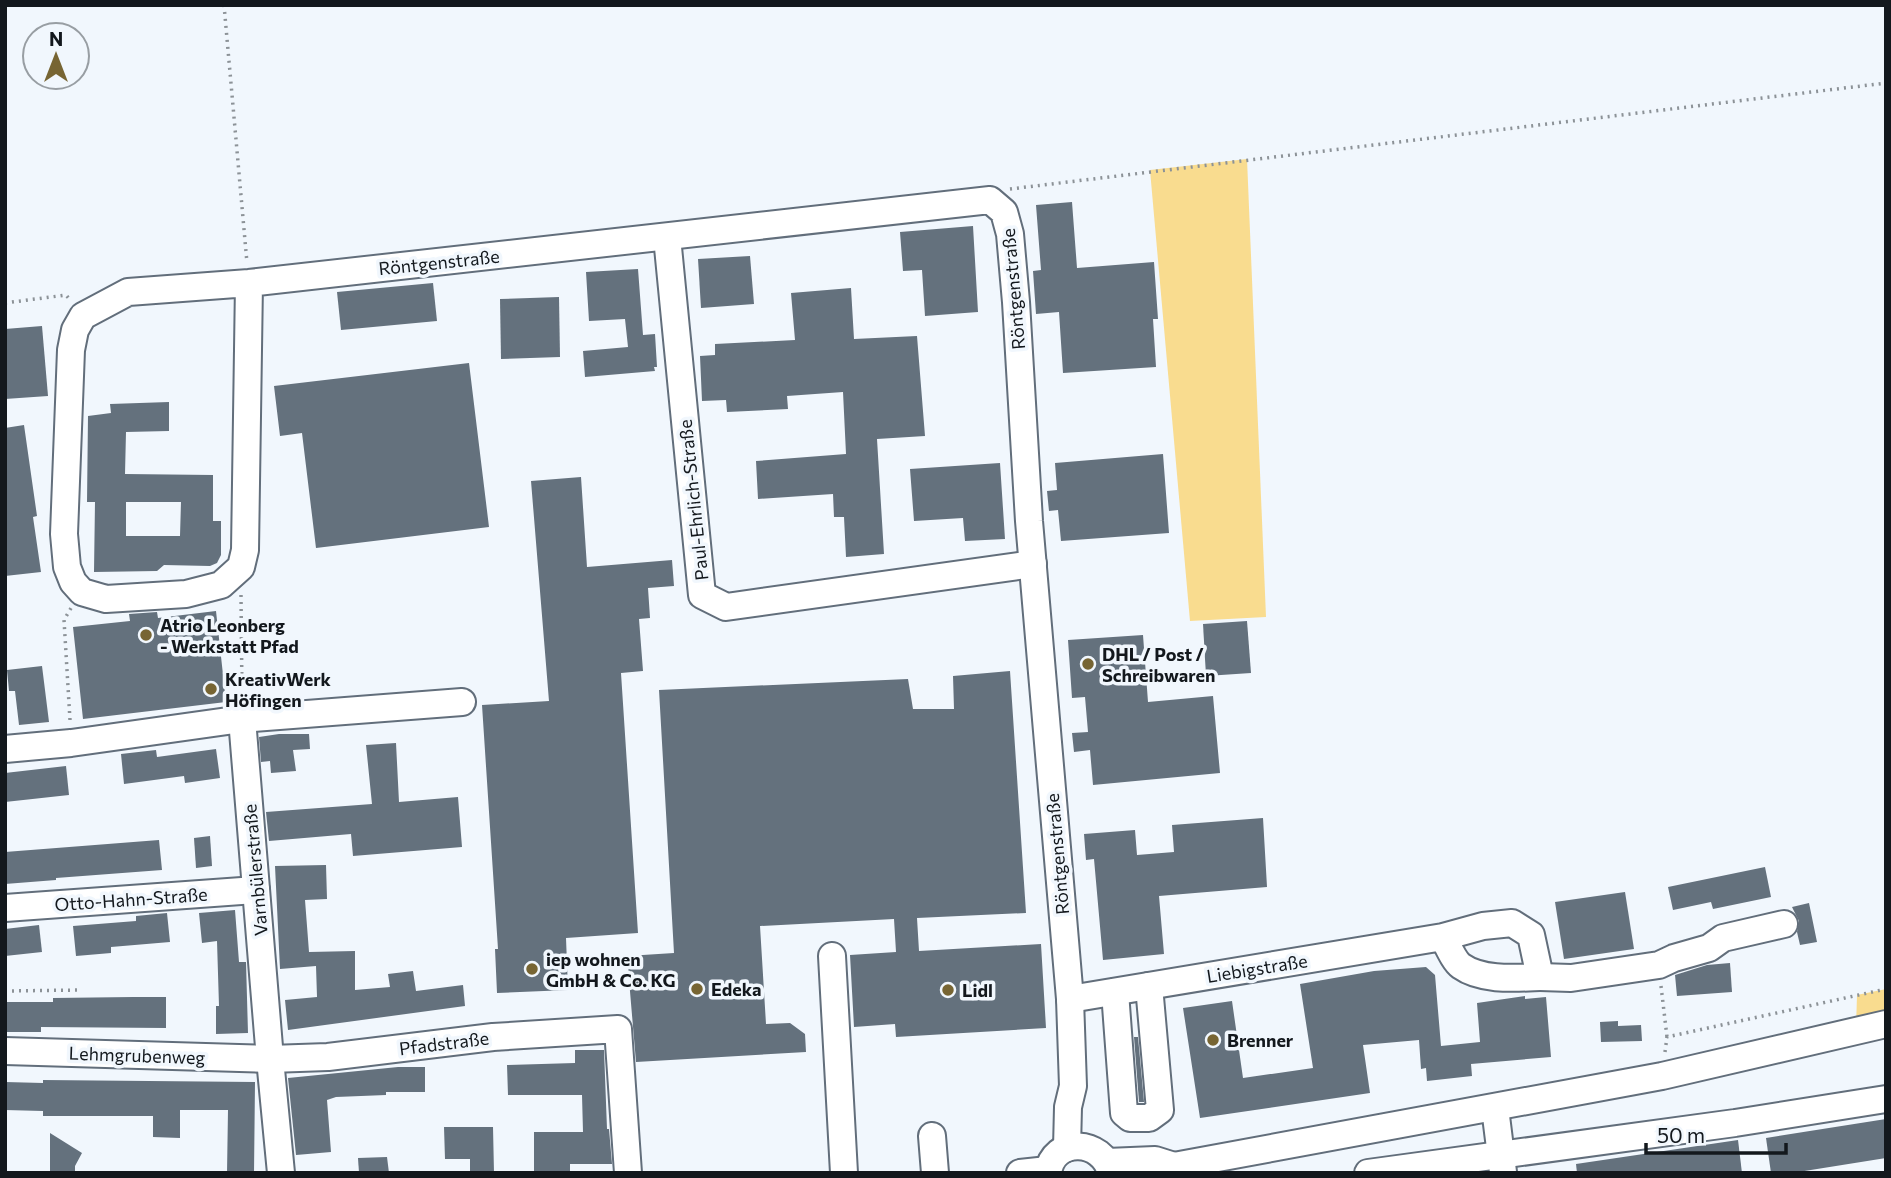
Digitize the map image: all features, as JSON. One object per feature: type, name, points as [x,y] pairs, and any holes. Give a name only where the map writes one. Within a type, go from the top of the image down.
[{"type":"street","name":"Röntgenstraße","points":[[83,316],[128,292],[250,283],[990,200],[1004,212],[1010,234],[1033,565],[1070,999],[1073,1086],[1068,1107],[1093,1157]]},
{"type":"street","name":"Paul-Ehrlich-Straße","points":[[667,237],[702,595],[726,607],[1033,565]]},
{"type":"street","points":[[83,316],[75,330],[71,350],[64,534],[67,567],[73,582],[82,592],[106,599],[186,594],[221,585],[241,567],[245,550],[250,283]]},
{"type":"street","points":[[5,749],[71,743],[242,719],[461,702]]},
{"type":"street","name":"Varnbülerstraße","points":[[242,719],[281,1173]]},
{"type":"street","name":"Otto-Hahn-Straße","points":[[5,908],[257,890]]},
{"type":"street","name":"Liebigstraße","points":[[1070,999],[1443,937],[1483,926],[1513,923],[1531,935],[1540,977]]},
{"type":"street","points":[[1443,937],[1460,966],[1486,975],[1571,978],[1667,962],[1709,948],[1723,938],[1784,924]]},
{"type":"street","points":[[832,956],[844,1173]]},
{"type":"street","points":[[1115,992],[1124,1113],[1130,1118],[1149,1118],[1160,1110],[1149,986]]},
{"type":"street","points":[[1020,1173],[1048,1171],[1053,1159],[1093,1157],[1155,1160],[1169,1169],[1662,1076],[1886,1024]]},
{"type":"street","name":"Pfadstraße","points":[[270,1059],[328,1057],[493,1037],[618,1029],[628,1173]]},
{"type":"street","name":"Lehmgrubenweg","points":[[5,1051],[270,1059]]},
{"type":"street","points":[[1368,1173],[1502,1164],[1886,1099]]},
{"type":"street","points":[[1495,1108],[1502,1164]]},
{"type":"street","points":[[932,1136],[935,1173]]},
{"type":"path","points":[[224,5],[250,283]]},
{"type":"path","points":[[990,200],[1013,187],[1886,83]]},
{"type":"path","points":[[5,303],[66,295],[83,316]]},
{"type":"path","points":[[241,567],[242,719]]},
{"type":"path","points":[[71,743],[64,620],[82,592]]},
{"type":"path","points":[[1662,1076],[1667,1037],[1667,962]]},
{"type":"path","points":[[1667,1037],[1886,989]]},
{"type":"path","points":[[5,991],[81,990]]},
{"type":"shaded area","points":[[1247,159],[1266,617],[1190,621],[1150,170]]},
{"type":"shaded area","points":[[1886,989],[1886,1024],[1856,1029],[1857,995]]},
{"type":"building","points":[[1072,202],[1077,268],[1154,262],[1158,319],[1153,319],[1156,367],[1063,373],[1059,312],[1036,314],[1033,271],[1041,270],[1036,205]]},
{"type":"building","points":[[973,226],[978,312],[925,316],[922,270],[903,271],[900,232]]},
{"type":"building","points":[[750,256],[754,304],[701,308],[698,259]]},
{"type":"building","points":[[638,269],[643,335],[655,334],[657,367],[654,367],[655,371],[585,377],[583,351],[628,347],[625,319],[589,321],[586,272]]},
{"type":"building","points":[[433,283],[437,321],[341,330],[337,292]]},
{"type":"building","points":[[851,288],[854,339],[917,336],[925,436],[877,439],[884,554],[846,557],[844,517],[834,517],[833,494],[758,499],[756,461],[846,454],[843,392],[787,396],[788,409],[727,412],[726,400],[702,401],[700,356],[715,355],[715,344],[795,340],[791,293]]},
{"type":"building","points":[[559,297],[560,357],[501,359],[500,299]]},
{"type":"building","points":[[42,326],[48,396],[5,399],[5,329]]},
{"type":"building","points":[[469,363],[489,527],[316,548],[302,433],[280,436],[274,386]]},
{"type":"building","points":[[169,402],[169,431],[126,432],[125,474],[213,475],[213,521],[221,521],[221,555],[217,563],[210,566],[164,565],[157,571],[94,572],[95,502],[87,502],[88,416],[111,413],[110,404]],"holes":[[[126,502],[181,502],[180,536],[126,536]]]},
{"type":"building","points":[[24,425],[37,516],[33,517],[41,572],[5,576],[5,428]]},
{"type":"building","points":[[1163,454],[1169,533],[1061,541],[1058,510],[1049,511],[1047,491],[1057,490],[1055,463]]},
{"type":"building","points":[[1000,463],[1005,539],[965,541],[963,518],[914,521],[910,469]]},
{"type":"building","points":[[581,477],[587,567],[672,560],[674,586],[648,588],[650,618],[639,619],[643,671],[621,673],[638,933],[566,938],[568,990],[497,993],[495,949],[498,949],[482,705],[549,701],[531,481]]},
{"type":"building","points":[[216,611],[226,702],[83,719],[73,627],[130,621],[129,614],[157,612],[158,618]]},
{"type":"building","points":[[1247,621],[1251,673],[1206,676],[1203,624]]},
{"type":"building","points":[[1143,635],[1148,702],[1213,696],[1220,773],[1093,785],[1090,750],[1074,752],[1072,733],[1088,732],[1085,697],[1072,698],[1068,640]]},
{"type":"building","points":[[42,666],[49,722],[19,725],[15,691],[9,691],[7,670]]},
{"type":"building","points":[[1010,671],[1026,913],[917,918],[919,951],[1041,944],[1046,1028],[896,1037],[895,1024],[854,1027],[850,955],[896,952],[894,919],[760,926],[766,1024],[790,1023],[805,1034],[806,1052],[636,1062],[627,956],[674,953],[659,690],[908,679],[913,709],[954,709],[953,676]]},
{"type":"building","points":[[309,734],[310,749],[293,750],[296,771],[271,773],[270,761],[261,762],[259,737]]},
{"type":"building","points":[[396,743],[399,802],[458,797],[462,847],[353,856],[351,834],[269,841],[266,812],[372,804],[366,745]]},
{"type":"building","points":[[216,749],[220,778],[185,783],[184,776],[124,784],[121,754],[156,750],[157,757]]},
{"type":"building","points":[[66,766],[69,795],[5,802],[5,773]]},
{"type":"building","points":[[1263,818],[1267,887],[1159,896],[1164,954],[1103,960],[1094,859],[1086,860],[1084,834],[1135,830],[1137,855],[1174,852],[1172,825]]},
{"type":"building","points":[[210,836],[212,866],[196,868],[194,838]]},
{"type":"building","points":[[159,840],[162,870],[5,884],[5,852]]},
{"type":"building","points":[[326,865],[327,899],[305,900],[309,952],[355,951],[355,990],[390,987],[388,974],[413,971],[416,991],[463,985],[465,1006],[288,1030],[285,1000],[317,997],[316,966],[280,969],[275,866]]},
{"type":"building","points":[[1765,867],[1771,897],[1713,909],[1711,902],[1673,910],[1668,887]]},
{"type":"building","points":[[1625,892],[1634,949],[1564,959],[1555,902]]},
{"type":"building","points":[[1809,903],[1817,942],[1800,945],[1797,932],[1799,921],[1792,907]]},
{"type":"building","points":[[235,910],[239,962],[246,962],[248,1033],[216,1034],[216,1006],[219,1006],[217,941],[202,943],[199,913]]},
{"type":"building","points":[[167,913],[170,942],[111,947],[111,953],[76,956],[73,926],[136,921],[136,916]]},
{"type":"building","points":[[39,925],[42,952],[5,956],[5,929]]},
{"type":"building","points":[[1730,963],[1732,992],[1677,996],[1675,975],[1707,965]]},
{"type":"building","points":[[1426,967],[1435,975],[1441,1046],[1480,1042],[1477,1003],[1525,996],[1525,999],[1546,997],[1551,1057],[1471,1064],[1472,1076],[1427,1081],[1426,1068],[1421,1069],[1419,1040],[1363,1045],[1370,1093],[1200,1118],[1183,1008],[1232,1001],[1243,1078],[1313,1068],[1300,984],[1374,971]]},
{"type":"building","points":[[166,997],[166,1028],[41,1027],[41,1032],[5,1032],[5,1002],[53,1002],[53,998]]},
{"type":"building","points":[[1618,1021],[1618,1026],[1641,1025],[1642,1041],[1601,1042],[1600,1022]]},
{"type":"building","points":[[1134,1037],[1138,1037],[1144,1102],[1139,1102]]},
{"type":"building","points":[[575,1050],[604,1050],[607,1129],[612,1164],[570,1164],[570,1173],[534,1173],[534,1132],[583,1132],[582,1095],[508,1095],[507,1065],[575,1063]]},
{"type":"building","points":[[398,1067],[425,1067],[425,1092],[386,1092],[386,1095],[336,1097],[327,1100],[331,1152],[296,1155],[288,1078]]},
{"type":"building","points":[[43,1080],[255,1082],[254,1173],[227,1173],[228,1110],[180,1110],[180,1138],[153,1137],[153,1116],[43,1116],[43,1111],[5,1110],[5,1082],[43,1083]]},
{"type":"building","points":[[1886,1119],[1886,1158],[1792,1173],[1771,1173],[1766,1138]]},
{"type":"building","points":[[444,1127],[493,1127],[494,1173],[470,1173],[470,1159],[445,1159]]},
{"type":"building","points":[[50,1133],[82,1153],[75,1166],[75,1173],[50,1173]]},
{"type":"building","points":[[1738,1140],[1742,1173],[1577,1173],[1576,1164]]},
{"type":"building","points":[[387,1157],[389,1173],[359,1173],[358,1158]]},
{"type":"place","name":"Atrio Leonberg - Werkstatt Pfad","points":[[146,635]]},
{"type":"place","name":"DHL / Post / Schreibwaren","points":[[1088,664]]},
{"type":"place","name":"KreativWerk Höfingen","points":[[211,689]]},
{"type":"place","name":"iep wohnen GmbH & Co. KG","points":[[532,969]]},
{"type":"place","name":"Edeka","points":[[697,989]]},
{"type":"place","name":"Lidl","points":[[948,990]]},
{"type":"place","name":"Brenner","points":[[1213,1040]]}]
